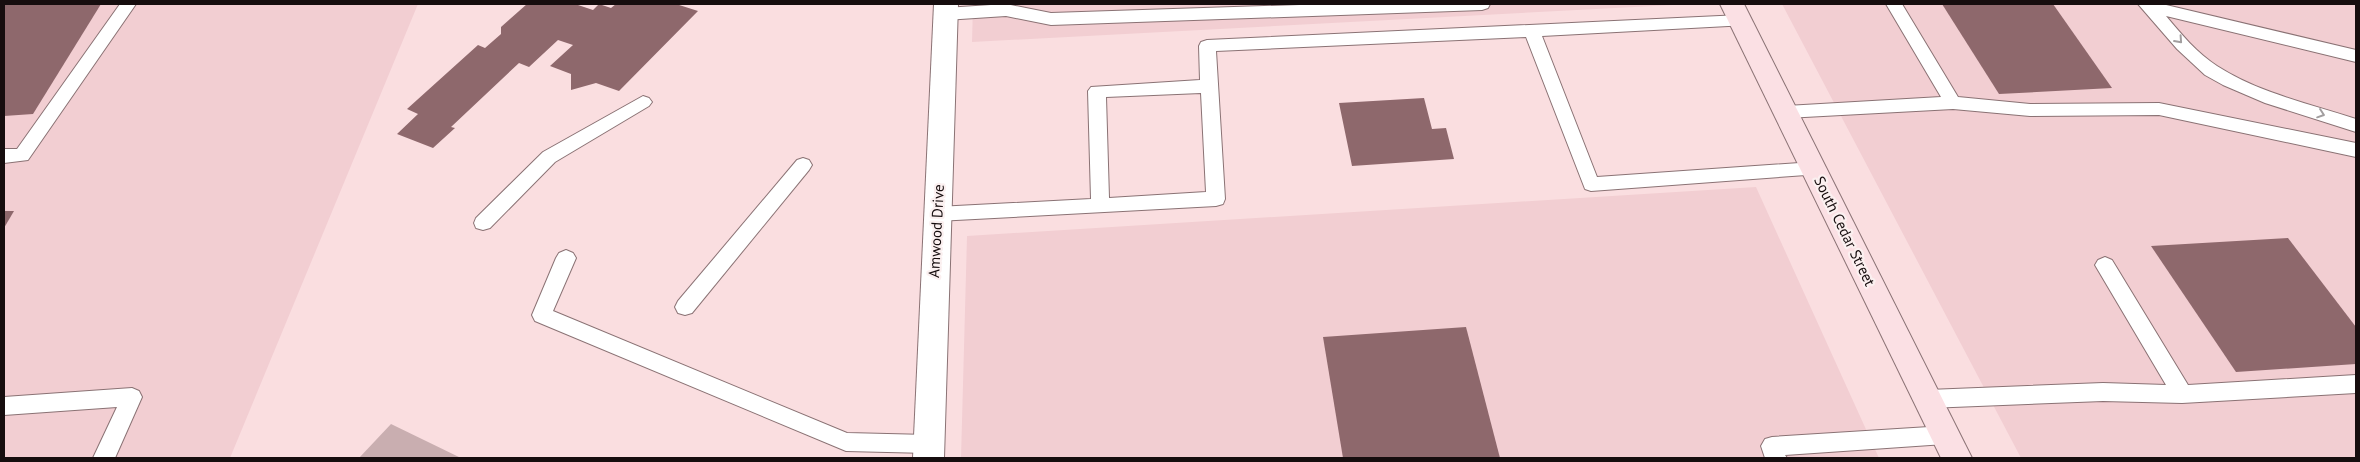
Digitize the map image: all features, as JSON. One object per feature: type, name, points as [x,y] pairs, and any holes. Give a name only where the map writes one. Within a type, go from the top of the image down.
[{"type":"main road","name":"South Cedar Street","points":[[1737,12],[1951,447]]},
{"type":"street","name":"Amwood Drive","points":[[928,451],[945,9]]},
{"type":"lane","points":[[4,156],[22,155],[128,4]]},
{"type":"lane","points":[[945,9],[1006,10],[1051,19],[1306,6],[1482,4]]},
{"type":"lane","points":[[1894,4],[1953,103]]},
{"type":"lane","points":[[2147,5],[2356,56]]},
{"type":"lane","points":[[2147,5],[2195,58],[2218,75],[2250,90],[2356,126]]},
{"type":"lane","points":[[937,214],[1216,199],[1207,46],[1532,31],[1737,12]]},
{"type":"lane","points":[[1532,31],[1591,184],[1814,169]]},
{"type":"lane","points":[[1100,205],[1097,91],[1210,86]]},
{"type":"lane","points":[[484,223],[549,157],[643,102]]},
{"type":"lane","points":[[1786,112],[1953,103],[2030,110],[2159,109],[2356,150]]},
{"type":"lane","points":[[685,308],[803,165]]},
{"type":"lane","points":[[566,258],[542,315],[846,442],[928,451]]},
{"type":"lane","points":[[2105,265],[2182,394]]},
{"type":"lane","points":[[1928,399],[2103,392],[2182,394],[2356,384]]},
{"type":"lane","points":[[4,406],[132,397],[104,458]]},
{"type":"lane","points":[[1776,458],[1772,446],[1951,447]]},
{"type":"shaded area","points":[[4,4],[418,4],[230,458],[4,458]]},
{"type":"shaded area","points":[[973,4],[1672,4],[1673,5],[972,42]]},
{"type":"shaded area","points":[[1782,4],[2356,4],[2356,458],[2021,458]]},
{"type":"shaded area","points":[[1756,187],[1879,458],[961,458],[967,236]]},
{"type":"shaded area","points":[[391,424],[461,458],[359,458]]},
{"type":"building","points":[[4,4],[101,4],[33,114],[4,116]]},
{"type":"building","points":[[527,4],[575,4],[593,10],[599,4],[611,8],[616,4],[676,4],[698,11],[619,91],[596,83],[571,90],[571,74],[550,66],[573,45],[558,40],[529,67],[519,63],[451,127],[455,128],[433,148],[397,134],[418,114],[407,109],[478,45],[485,48],[501,34],[501,27]]},
{"type":"building","points":[[1942,4],[2053,4],[2112,88],[1999,94]]},
{"type":"building","points":[[1424,98],[1432,129],[1446,128],[1454,159],[1352,166],[1339,103]]},
{"type":"building","points":[[4,211],[14,211],[4,228]]},
{"type":"building","points":[[2288,238],[2356,327],[2356,364],[2236,372],[2151,246]]},
{"type":"building","points":[[1466,327],[1500,458],[1343,458],[1323,337]]}]
